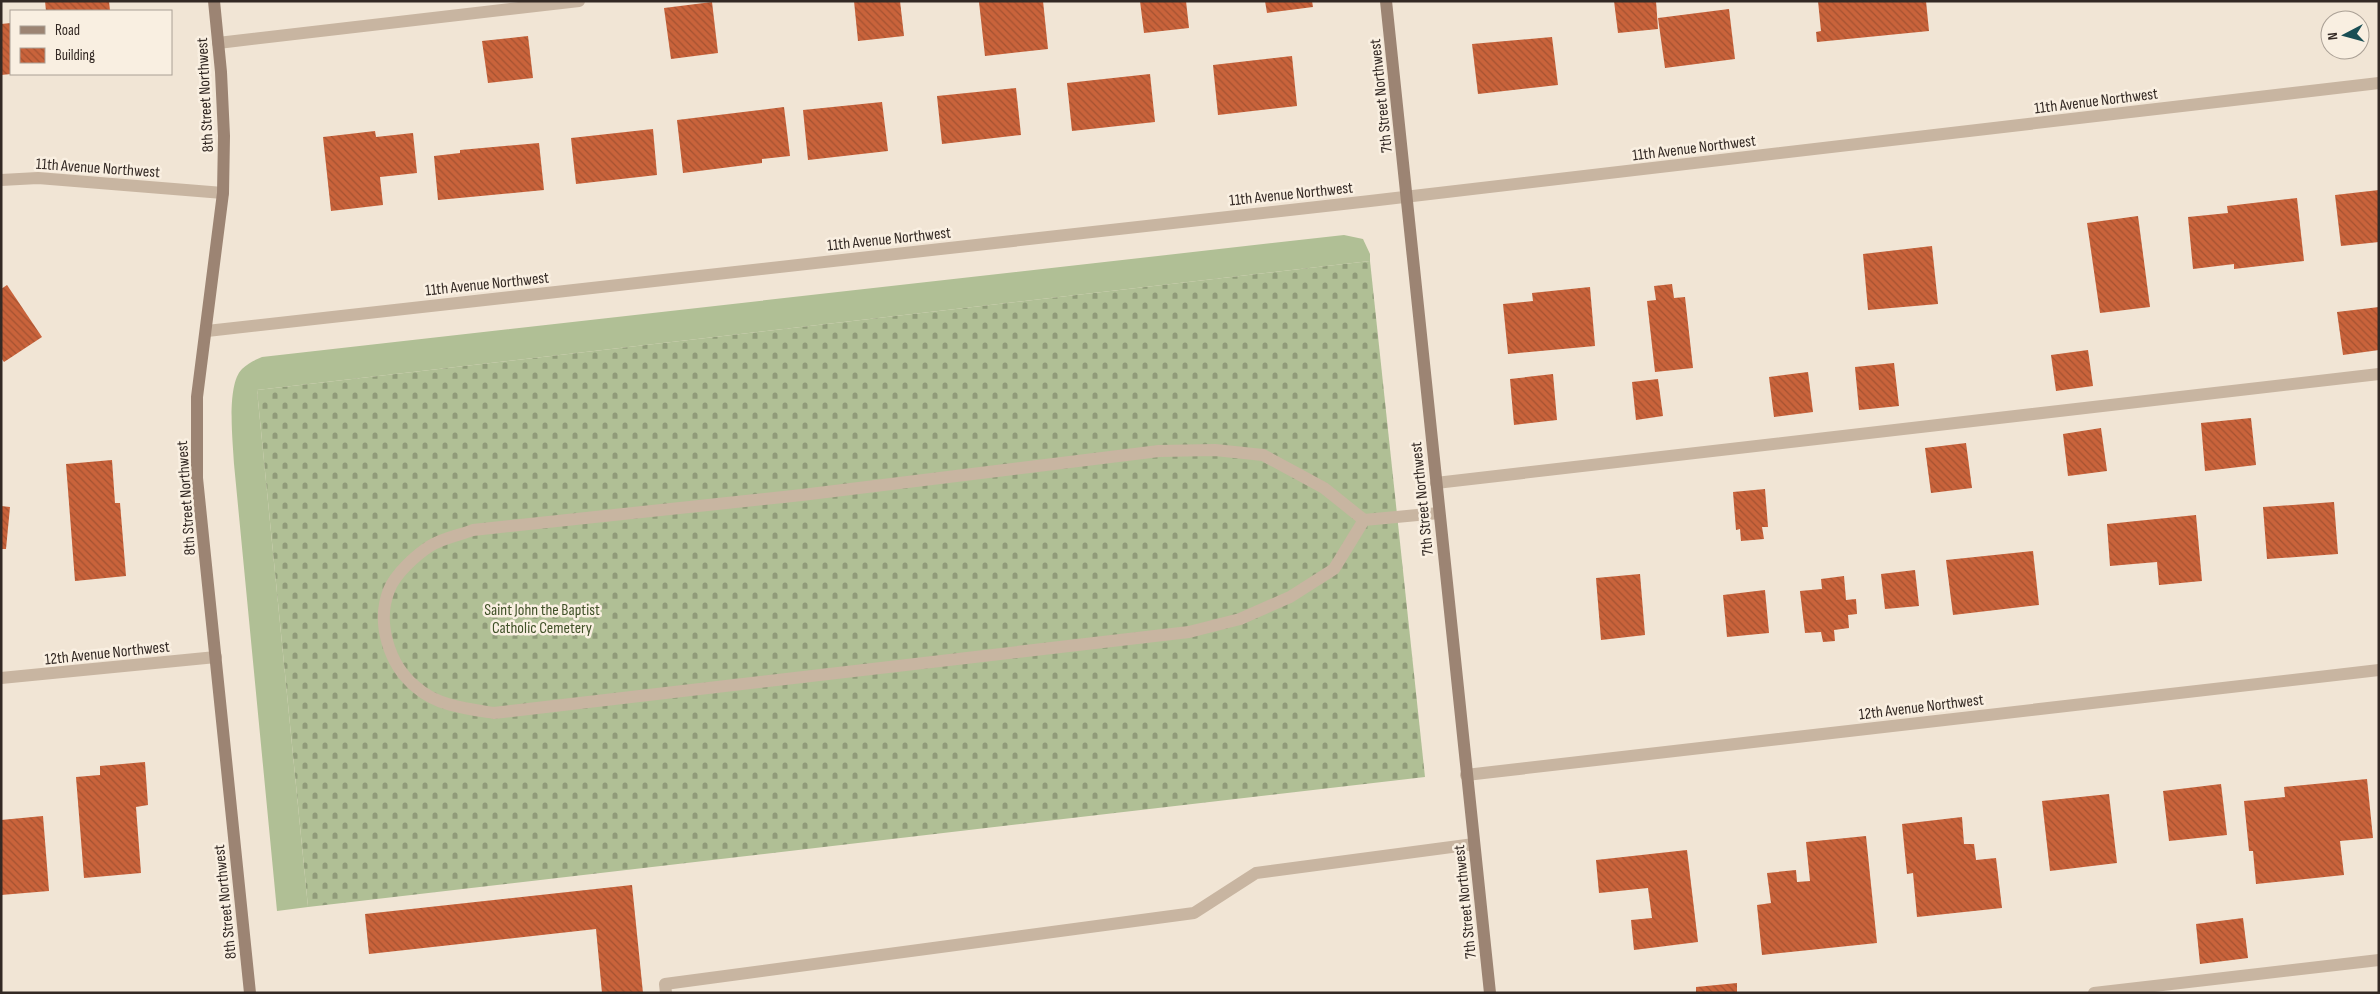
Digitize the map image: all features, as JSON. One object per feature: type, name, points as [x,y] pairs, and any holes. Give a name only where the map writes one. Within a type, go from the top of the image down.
[{"type":"street","name":"8th Street Northwest","points":[[214,1],[224,136],[223,193],[207,331],[197,397],[197,478],[250,993]]},
{"type":"street","points":[[218,43],[579,1]]},
{"type":"street","name":"7th Street Northwest","points":[[1386,1],[1490,993]]},
{"type":"street","name":"11th Avenue Northwest","points":[[207,331],[2379,84]]},
{"type":"street","name":"11th Avenue Northwest","points":[[1,180],[38,178],[223,193]]},
{"type":"street","points":[[1436,483],[2379,374]]},
{"type":"street","points":[[1364,520],[1334,569],[1298,593],[1240,619],[1189,632],[494,713],[451,706],[416,688],[396,666],[386,638],[384,609],[387,596],[389,589],[402,572],[431,545],[473,530],[802,496],[1160,451],[1215,450],[1263,455],[1324,488],[1364,520],[1439,512]]},
{"type":"street","name":"12th Avenue Northwest","points":[[1,678],[216,657]]},
{"type":"street","name":"12th Avenue Northwest","points":[[1466,775],[2379,670]]},
{"type":"street","points":[[666,993],[665,984],[1194,913],[1256,872],[1474,844]]},
{"type":"street","points":[[2094,993],[2379,960]]},
{"type":"green space","points":[[1344,235],[1363,239],[1370,254],[1370,261],[257,390],[308,907],[277,911],[232,428],[234,388],[237,377],[249,363],[262,357]]},
{"type":"green space","name":"Saint John the Baptist Catholic Cemetery","points":[[1370,261],[1425,777],[308,907],[257,390]]},
{"type":"building","points":[[45,1],[109,1],[110,10],[46,10]]},
{"type":"building","points":[[854,1],[900,1],[904,36],[858,41]]},
{"type":"building","points":[[1043,1],[1048,49],[985,56],[979,2]]},
{"type":"building","points":[[1140,1],[1186,1],[1189,28],[1144,33]]},
{"type":"building","points":[[1265,1],[1312,1],[1313,7],[1267,13]]},
{"type":"building","points":[[1614,1],[1656,1],[1658,29],[1618,33]]},
{"type":"building","points":[[1818,1],[1926,1],[1929,31],[1817,42],[1816,32],[1821,31]]},
{"type":"building","points":[[712,2],[718,53],[671,59],[664,8]]},
{"type":"building","points":[[1729,9],[1735,59],[1665,68],[1658,18]]},
{"type":"building","points":[[10,23],[10,74],[1,75],[1,24]]},
{"type":"building","points":[[528,36],[533,78],[488,83],[482,41]]},
{"type":"building","points":[[1552,37],[1558,85],[1478,94],[1472,44]]},
{"type":"building","points":[[1292,56],[1297,106],[1218,115],[1213,65]]},
{"type":"building","points":[[1150,74],[1155,122],[1072,131],[1067,83]]},
{"type":"building","points":[[1016,88],[1021,135],[942,144],[937,96]]},
{"type":"building","points":[[882,102],[888,151],[808,160],[803,110]]},
{"type":"building","points":[[784,107],[790,156],[762,159],[762,163],[683,173],[677,120]]},
{"type":"building","points":[[653,129],[657,175],[576,184],[571,138]]},
{"type":"building","points":[[375,131],[376,137],[413,133],[417,173],[380,177],[383,205],[331,211],[323,137]]},
{"type":"building","points":[[539,143],[544,190],[438,200],[434,156],[460,153],[460,150]]},
{"type":"building","points":[[2379,190],[2379,242],[2341,246],[2335,195]]},
{"type":"building","points":[[2297,198],[2304,261],[2234,269],[2234,264],[2193,269],[2188,217],[2228,213],[2227,206]]},
{"type":"building","points":[[2138,216],[2150,307],[2100,313],[2087,223]]},
{"type":"building","points":[[1932,246],[1938,304],[1868,310],[1863,254]]},
{"type":"building","points":[[1672,284],[1674,298],[1685,297],[1693,368],[1655,372],[1647,301],[1656,300],[1654,286]]},
{"type":"building","points":[[7,285],[42,337],[4,362],[1,358],[1,289]]},
{"type":"building","points":[[1590,287],[1595,346],[1508,354],[1503,304],[1533,301],[1532,293]]},
{"type":"building","points":[[2379,307],[2379,350],[2343,355],[2337,312]]},
{"type":"building","points":[[2088,350],[2093,386],[2056,391],[2051,355]]},
{"type":"building","points":[[1894,363],[1899,406],[1859,410],[1855,367]]},
{"type":"building","points":[[1808,372],[1813,412],[1774,417],[1769,377]]},
{"type":"building","points":[[1553,374],[1557,420],[1514,425],[1510,379]]},
{"type":"building","points":[[1658,379],[1663,416],[1636,420],[1632,382]]},
{"type":"building","points":[[2251,418],[2256,465],[2205,471],[2201,423]]},
{"type":"building","points":[[2101,428],[2107,471],[2068,476],[2063,434]]},
{"type":"building","points":[[1966,443],[1972,488],[1931,493],[1925,448]]},
{"type":"building","points":[[112,460],[115,503],[120,503],[126,576],[75,581],[66,464]]},
{"type":"building","points":[[1765,489],[1768,527],[1762,527],[1764,539],[1741,541],[1740,529],[1736,530],[1733,492]]},
{"type":"building","points":[[2334,502],[2338,554],[2267,559],[2263,507]]},
{"type":"building","points":[[1,506],[10,507],[6,549],[1,549]]},
{"type":"building","points":[[2196,515],[2202,581],[2159,585],[2157,562],[2110,566],[2107,524]]},
{"type":"building","points":[[2033,551],[2039,605],[1953,615],[1946,560]]},
{"type":"building","points":[[1915,570],[1919,606],[1885,609],[1881,574]]},
{"type":"building","points":[[1640,574],[1645,635],[1601,640],[1596,578]]},
{"type":"building","points":[[1844,576],[1846,600],[1856,599],[1857,614],[1848,615],[1849,628],[1834,630],[1835,641],[1823,642],[1821,632],[1805,633],[1800,591],[1822,589],[1821,579]]},
{"type":"building","points":[[1765,590],[1769,633],[1727,637],[1723,595]]},
{"type":"building","points":[[145,762],[148,805],[136,807],[141,873],[84,878],[76,777],[100,775],[100,766]]},
{"type":"building","points":[[2367,779],[2373,838],[2340,841],[2344,875],[2256,884],[2253,851],[2249,851],[2244,801],[2285,797],[2284,787]]},
{"type":"building","points":[[2221,784],[2227,835],[2169,841],[2163,791]]},
{"type":"building","points":[[2109,794],[2117,863],[2050,871],[2042,801]]},
{"type":"building","points":[[43,816],[49,891],[1,895],[1,820]]},
{"type":"building","points":[[1962,817],[1964,844],[1974,844],[1976,860],[1996,858],[2002,908],[1917,917],[1913,873],[1907,874],[1902,824]]},
{"type":"building","points":[[1866,836],[1877,943],[1762,955],[1757,905],[1771,903],[1767,873],[1796,870],[1797,882],[1810,881],[1806,842]]},
{"type":"building","points":[[1687,850],[1698,942],[1634,950],[1631,920],[1652,918],[1648,888],[1599,893],[1596,860]]},
{"type":"building","points":[[632,885],[643,993],[602,993],[596,929],[369,954],[365,914]]},
{"type":"building","points":[[2243,918],[2248,958],[2200,964],[2196,924]]},
{"type":"building","points":[[1737,983],[1737,993],[1696,993],[1696,987]]}]
